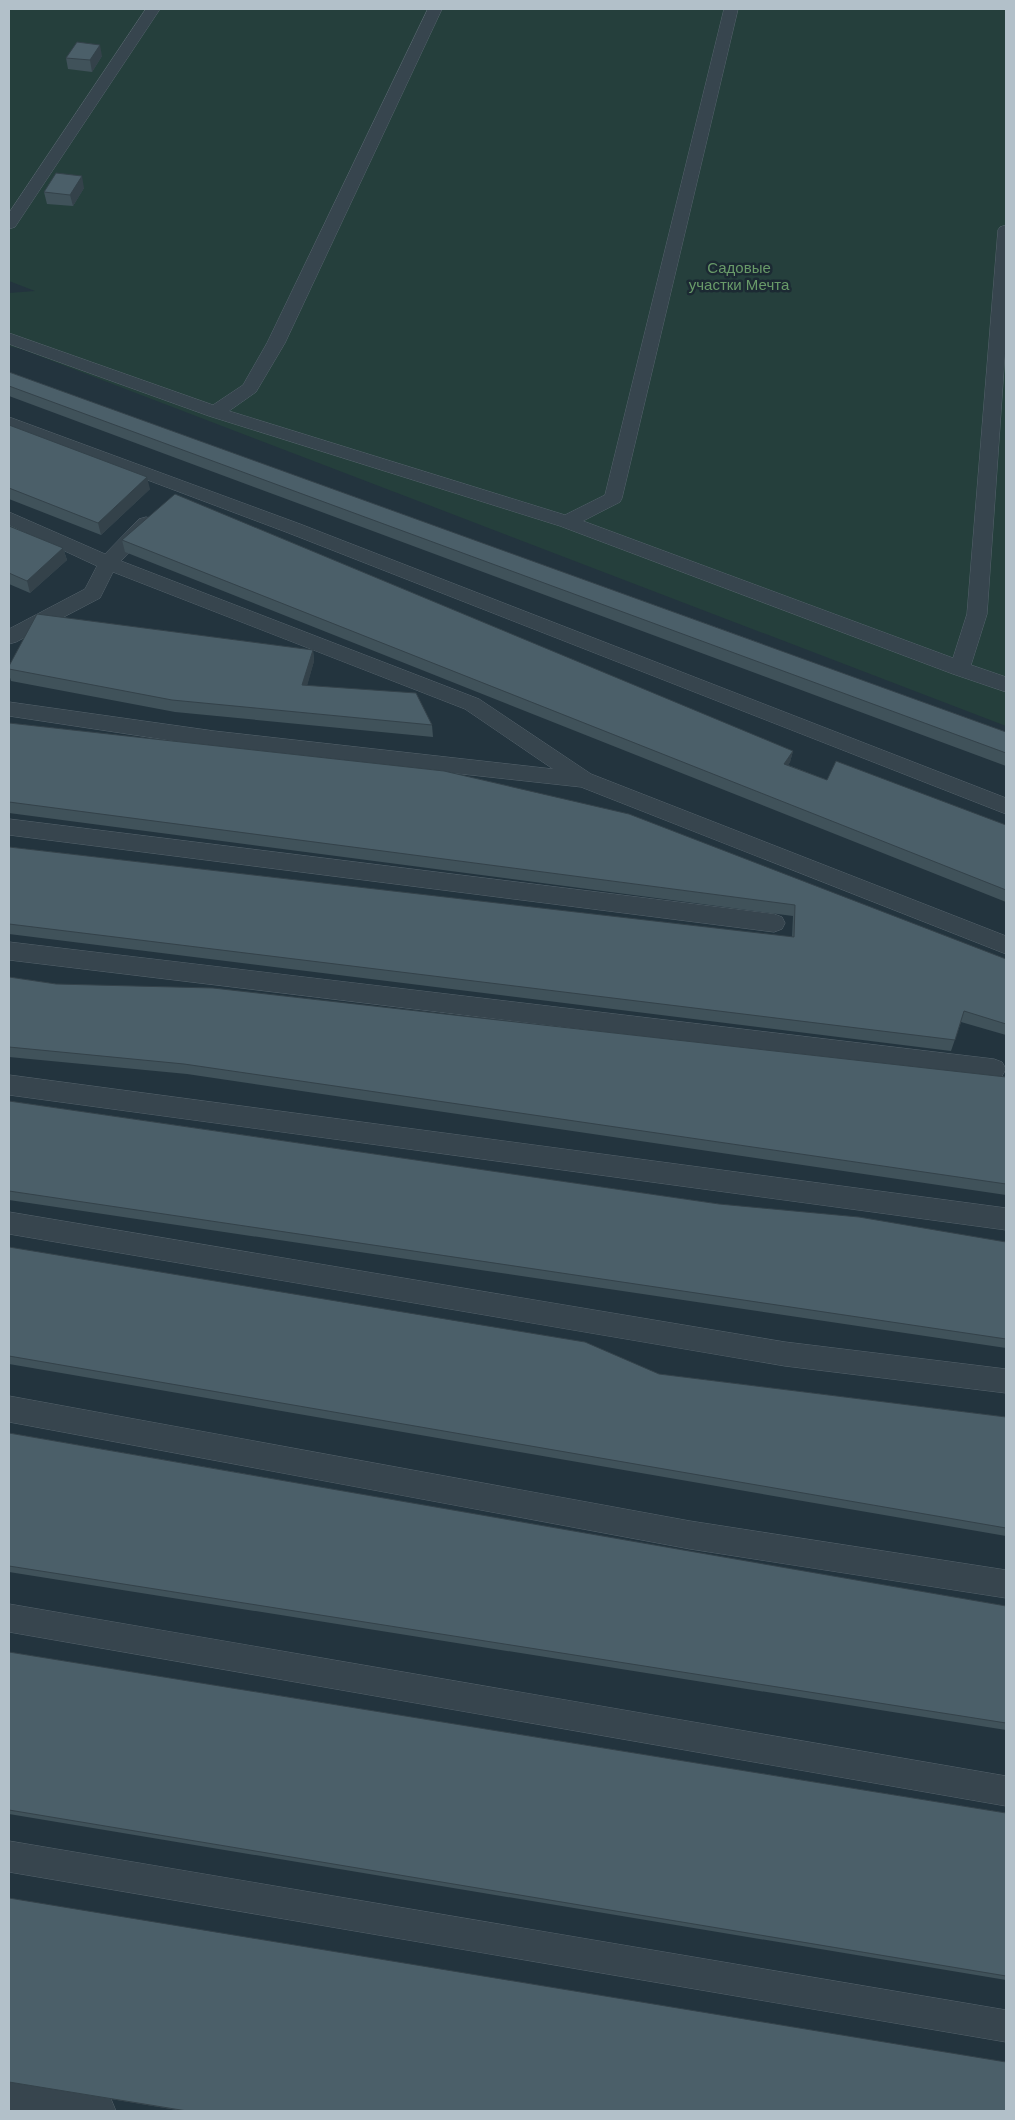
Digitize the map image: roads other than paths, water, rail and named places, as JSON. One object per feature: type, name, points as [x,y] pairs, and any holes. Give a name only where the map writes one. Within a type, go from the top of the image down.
[{"type":"lane","points":[[9,224],[153,9]]},
{"type":"lane","points":[[215,412],[250,388],[276,343],[435,9]]},
{"type":"lane","points":[[568,522],[613,498],[731,9]]},
{"type":"lane","points":[[960,669],[977,614],[1006,230]]},
{"type":"lane","points":[[9,338],[215,412],[568,522],[1006,685]]},
{"type":"lane","points":[[9,422],[170,498],[1006,806]]},
{"type":"lane","points":[[9,636],[93,593],[108,563],[170,498]]},
{"type":"lane","points":[[9,518],[108,563],[472,704],[584,780],[1006,945]]},
{"type":"lane","points":[[9,709],[214,739],[584,780]]},
{"type":"lane","points":[[9,827],[774,923]]},
{"type":"lane","points":[[9,951],[994,1069]]},
{"type":"lane","points":[[9,1085],[1006,1219]]},
{"type":"lane","points":[[9,1223],[785,1354],[1006,1380]]},
{"type":"lane","points":[[9,1409],[690,1535],[1006,1584]]},
{"type":"lane","points":[[9,1618],[1006,1791]]},
{"type":"lane","points":[[9,1856],[1006,2026]]},
{"type":"lane","points":[[9,2096],[100,2111]]},
{"type":"park label","name":"Садовые участки Мечта","points":[[739,276]]}]
